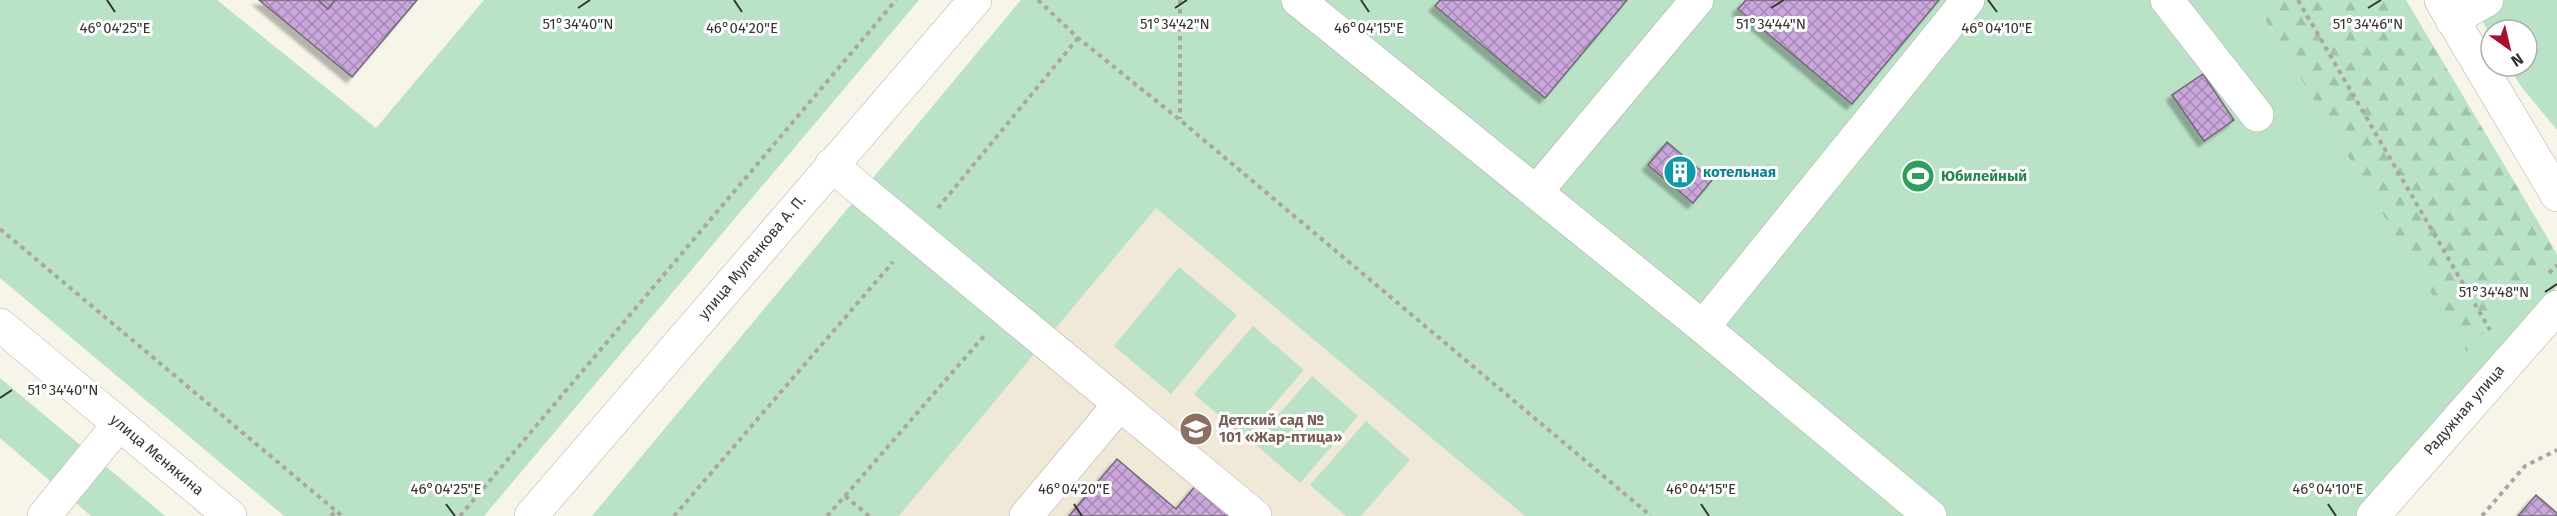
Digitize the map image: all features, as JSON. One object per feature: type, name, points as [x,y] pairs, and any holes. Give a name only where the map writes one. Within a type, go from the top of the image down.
[{"type":"street","name":"улица Муленкова А. П.","points":[[531,516],[975,0]]},
{"type":"street","points":[[1298,0],[1333,10],[1536,192],[1930,516]]},
{"type":"street","points":[[1536,192],[1697,0]]},
{"type":"street","points":[[1703,327],[1968,0]]},
{"type":"street","points":[[2167,0],[2257,115]]},
{"type":"street","points":[[2487,0],[2446,10],[2556,190]]},
{"type":"street","points":[[831,165],[1255,516]]},
{"type":"street","name":"Радужная улица","points":[[2373,516],[2512,355],[2557,307]]},
{"type":"street","name":"улица Менякина","points":[[0,325],[230,516]]},
{"type":"street","points":[[1026,516],[1119,405]]},
{"type":"street","points":[[44,516],[119,423]]},
{"type":"path","points":[[460,516],[896,0]]},
{"type":"path","points":[[1039,0],[1078,38],[1180,120],[1651,516]]},
{"type":"path","points":[[1180,0],[1180,120]]},
{"type":"path","points":[[2298,0],[2495,339],[2512,355]]},
{"type":"path","points":[[674,516],[915,236],[1078,38]]},
{"type":"path","points":[[0,229],[342,516]]},
{"type":"path","points":[[827,516],[1006,310]]},
{"type":"path","points":[[2482,516],[2525,466],[2557,450]]},
{"type":"path","points":[[845,496],[869,516]]},
{"type":"path","points":[[331,516],[336,511]]},
{"type":"shaded area","name":"Детский сад № 101 «Жар-птица»","points":[[1156,208],[1525,516],[899,516]]},
{"type":"green space","points":[[0,0],[217,0],[376,128],[484,0],[919,0],[484,516],[284,516],[0,278]]},
{"type":"green space","points":[[1021,0],[2253,0],[2467,351],[2553,247],[2557,255],[2557,286],[2359,516],[1525,516],[1156,208],[899,516],[592,516]]},
{"type":"green space","points":[[2253,0],[2406,0],[2553,247],[2467,352]]},
{"type":"green space","points":[[2470,0],[2557,0],[2557,130],[2516,78],[2539,78],[2539,18],[2480,18]]},
{"type":"green space","points":[[1179,267],[1237,315],[1171,394],[1114,346]]},
{"type":"green space","points":[[1253,326],[1304,370],[1245,438],[1194,394]]},
{"type":"green space","points":[[1312,376],[1358,416],[1300,483],[1254,443]]},
{"type":"green space","points":[[0,378],[165,516],[91,516],[0,438]]},
{"type":"green space","points":[[1366,421],[1410,460],[1361,516],[1346,516],[1310,485]]},
{"type":"building","points":[[259,0],[318,0],[328,9],[335,0],[417,0],[352,77]]},
{"type":"building","points":[[318,0],[335,0],[328,9]]},
{"type":"building","points":[[1440,0],[1627,0],[1545,98],[1435,6]]},
{"type":"building","points":[[1746,0],[1939,0],[1852,104],[1738,9]]},
{"type":"building","points":[[2203,74],[2234,120],[2204,141],[2172,95]]},
{"type":"building","name":"котельная","points":[[1667,142],[1712,180],[1693,203],[1648,165]]},
{"type":"building","points":[[1117,459],[1176,509],[1197,484],[1234,516],[1069,516]]},
{"type":"building","points":[[2536,495],[2557,513],[2557,516],[2518,516]]},
{"type":"place","name":"котельная","points":[[1680,172]]},
{"type":"place","name":"Юбилейный","points":[[1918,176]]},
{"type":"place","name":"Детский сад № 101 «Жар-птица»","points":[[1196,429]]}]
